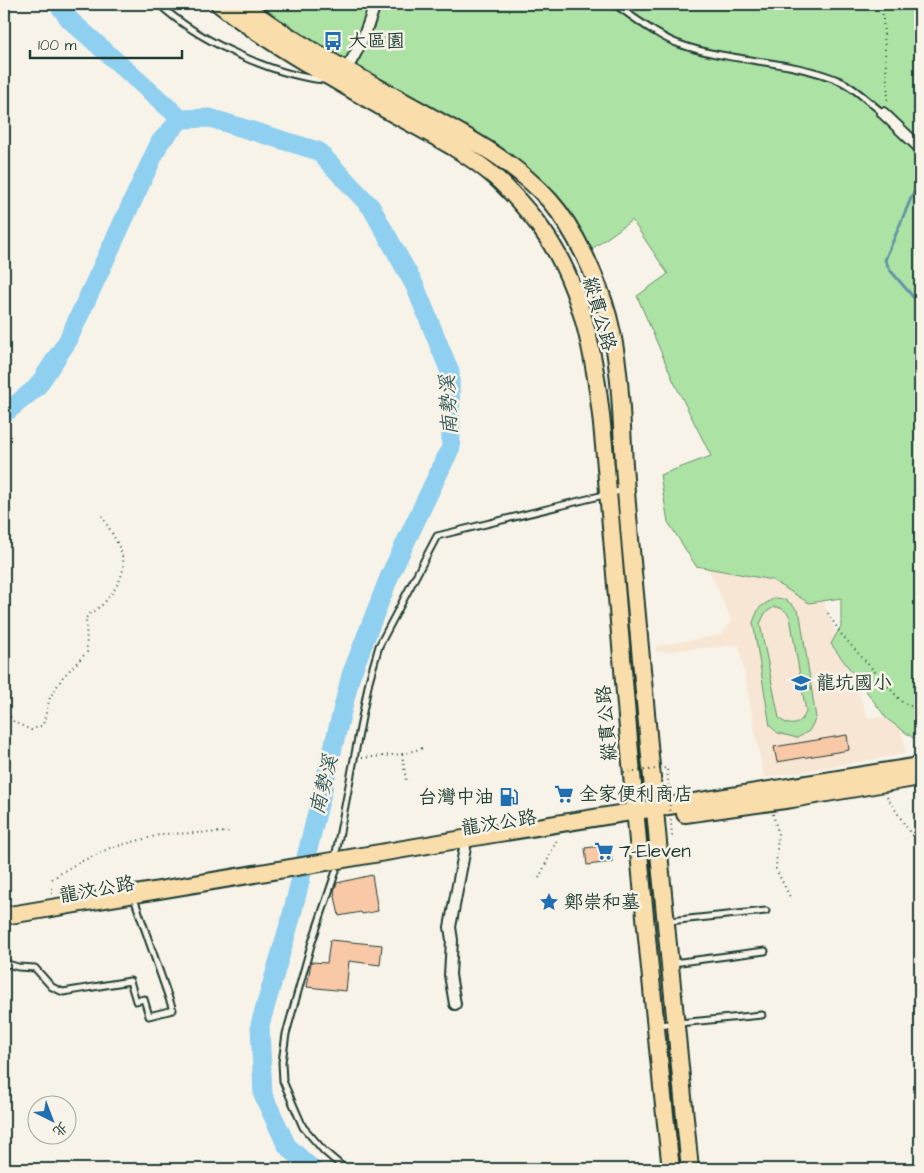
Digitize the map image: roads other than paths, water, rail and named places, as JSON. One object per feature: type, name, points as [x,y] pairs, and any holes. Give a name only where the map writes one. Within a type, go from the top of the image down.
[{"type":"main road","name":"縱貫公路","points":[[219,4],[300,61],[342,75],[471,139],[520,172],[550,201],[562,216],[585,256],[608,316],[619,368],[626,489],[654,813],[690,1169]]},
{"type":"main road","name":"縱貫公路","points":[[242,4],[342,75],[496,177],[540,227],[563,265],[580,305],[587,330],[603,440],[655,1025],[671,1169]]},
{"type":"main road","name":"龍汶公路","points":[[329,867],[499,837],[546,832],[636,817],[920,766]]},
{"type":"main road","name":"龍汶公路","points":[[654,813],[770,802],[920,777]]},
{"type":"main road","name":"龍汶公路","points":[[4,926],[135,899],[257,878],[465,848],[499,837]]},
{"type":"main road","name":"龍汶公路","points":[[4,916],[52,908],[135,899]]},
{"type":"street","points":[[342,75],[354,58],[367,32],[375,4]]},
{"type":"street","points":[[883,112],[920,148]]},
{"type":"street","points":[[455,1004],[450,975],[452,940],[450,927],[465,848]]},
{"type":"lane","points":[[159,4],[174,18],[251,61],[290,75],[342,75]]},
{"type":"lane","points":[[614,4],[646,26],[678,44],[728,57],[811,71],[842,82],[883,112]]},
{"type":"lane","points":[[345,1169],[324,1151],[303,1127],[283,1081],[282,1062],[286,1034],[329,867],[354,759],[368,681],[379,646],[437,536],[626,489]]},
{"type":"lane","points":[[4,963],[18,967],[35,968],[52,987],[63,992],[130,981],[136,1001],[144,999],[149,1016],[173,1010],[135,899]]},
{"type":"lane","points":[[666,921],[766,911]]},
{"type":"lane","points":[[670,963],[764,952]]},
{"type":"lane","points":[[655,1025],[762,1015]]},
{"type":"waterway","points":[[58,4],[70,20],[181,119]]},
{"type":"waterway","points":[[915,4],[920,23]]},
{"type":"waterway","name":"南勢溪","points":[[4,414],[37,387],[67,342],[160,142],[181,119],[210,118],[318,151],[371,207],[415,286],[450,372],[451,447],[390,575],[351,675],[291,918],[260,1025],[263,1095],[287,1146],[312,1169]]},
{"type":"waterway","points":[[920,177],[885,260],[890,270],[920,305]]},
{"type":"waterway","points":[[4,1161],[8,1169]]},
{"type":"place","name":"大區園","points":[[333,41]]},
{"type":"place","name":"龍坑國小","points":[[801,683]]},
{"type":"place","name":"全家便利商店","points":[[564,794]]},
{"type":"place","name":"台灣中油","points":[[509,797]]},
{"type":"place","name":"7-Eleven","points":[[604,851]]},
{"type":"place","name":"鄭崇和墓","points":[[549,902]]}]
